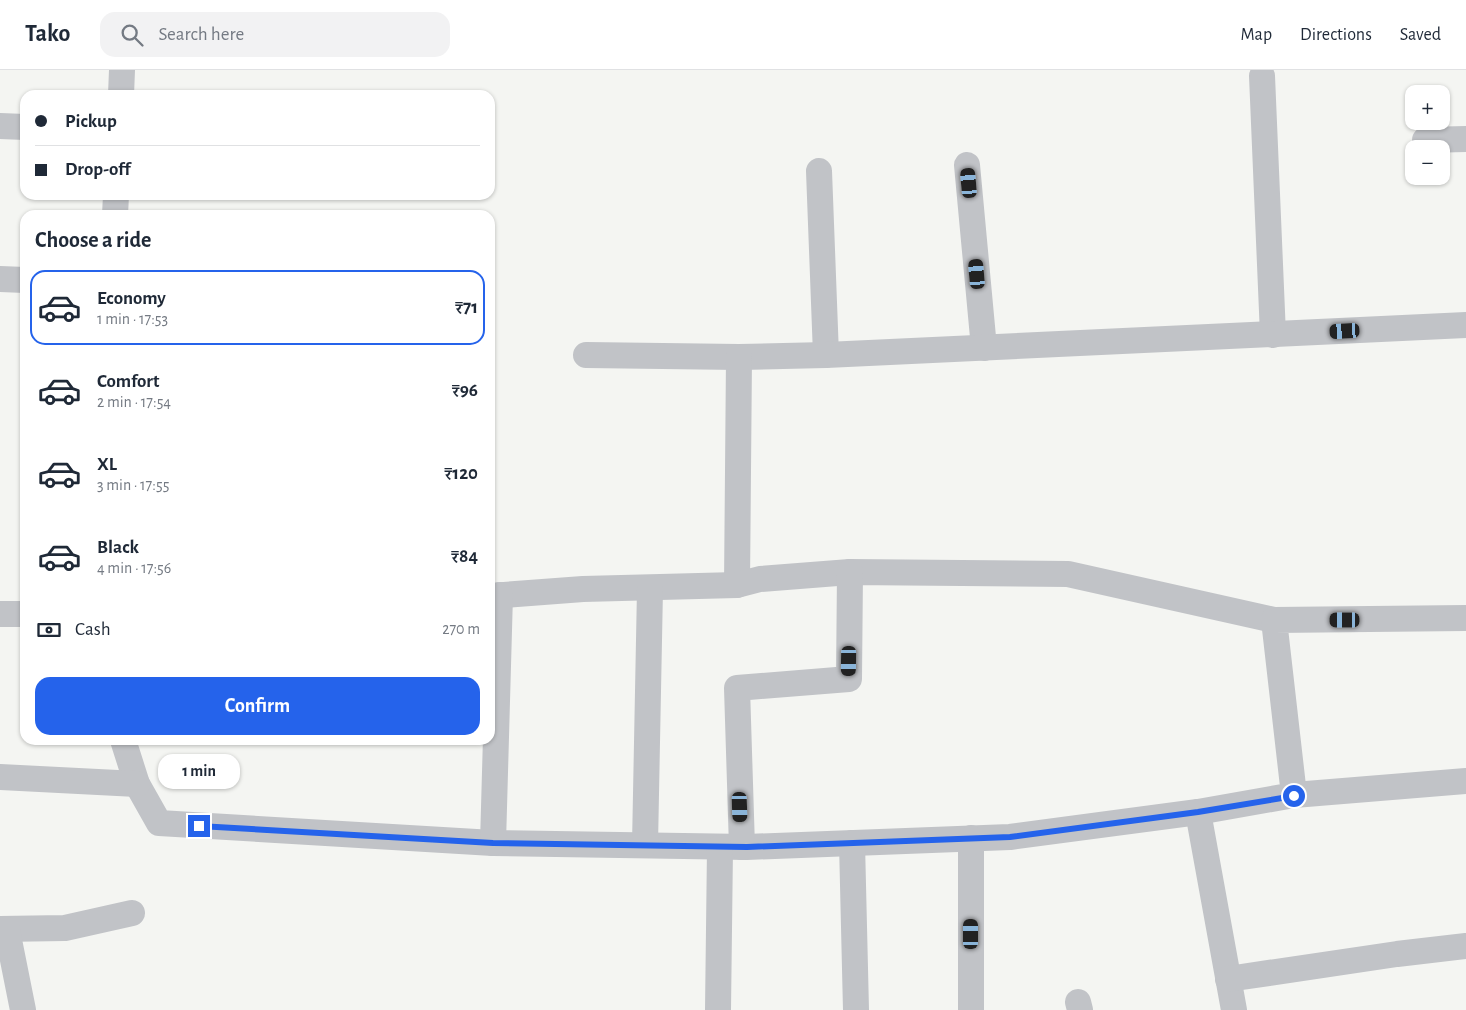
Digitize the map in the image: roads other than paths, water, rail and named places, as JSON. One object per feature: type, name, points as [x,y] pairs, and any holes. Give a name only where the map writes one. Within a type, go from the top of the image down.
[{"type":"street","points":[[121,90],[122,70]]},
{"type":"street","points":[[1262,76],[1272,335]]},
{"type":"street","points":[[0,126],[20,127]]},
{"type":"street","points":[[1425,140],[1466,139]]},
{"type":"street","points":[[967,164],[984,348]]},
{"type":"street","points":[[818,171],[826,355]]},
{"type":"street","points":[[0,280],[20,280]]},
{"type":"street","points":[[586,356],[739,357],[826,355],[1466,325]]},
{"type":"street","points":[[737,586],[739,357]]},
{"type":"street","points":[[718,1010],[731,848],[737,688],[849,679],[850,572]]},
{"type":"street","points":[[495,596],[583,589],[737,586],[760,579],[850,572],[1068,574],[1274,620],[1466,618]]},
{"type":"street","points":[[645,846],[650,589]]},
{"type":"street","points":[[0,614],[20,614]]},
{"type":"street","points":[[1274,620],[1294,796]]},
{"type":"street","points":[[125,745],[137,784],[160,823],[493,843],[731,848],[1010,837],[1198,812],[1294,796],[1466,781]]},
{"type":"street","points":[[493,843],[494,745]]},
{"type":"street","points":[[0,777],[137,784]]},
{"type":"street","points":[[1198,812],[1234,1010]]},
{"type":"street","points":[[971,1010],[972,838]]},
{"type":"street","points":[[852,843],[856,1010]]},
{"type":"street","points":[[23,1010],[4,929],[65,928],[132,913]]},
{"type":"street","points":[[1228,979],[1397,954],[1466,946]]}]
